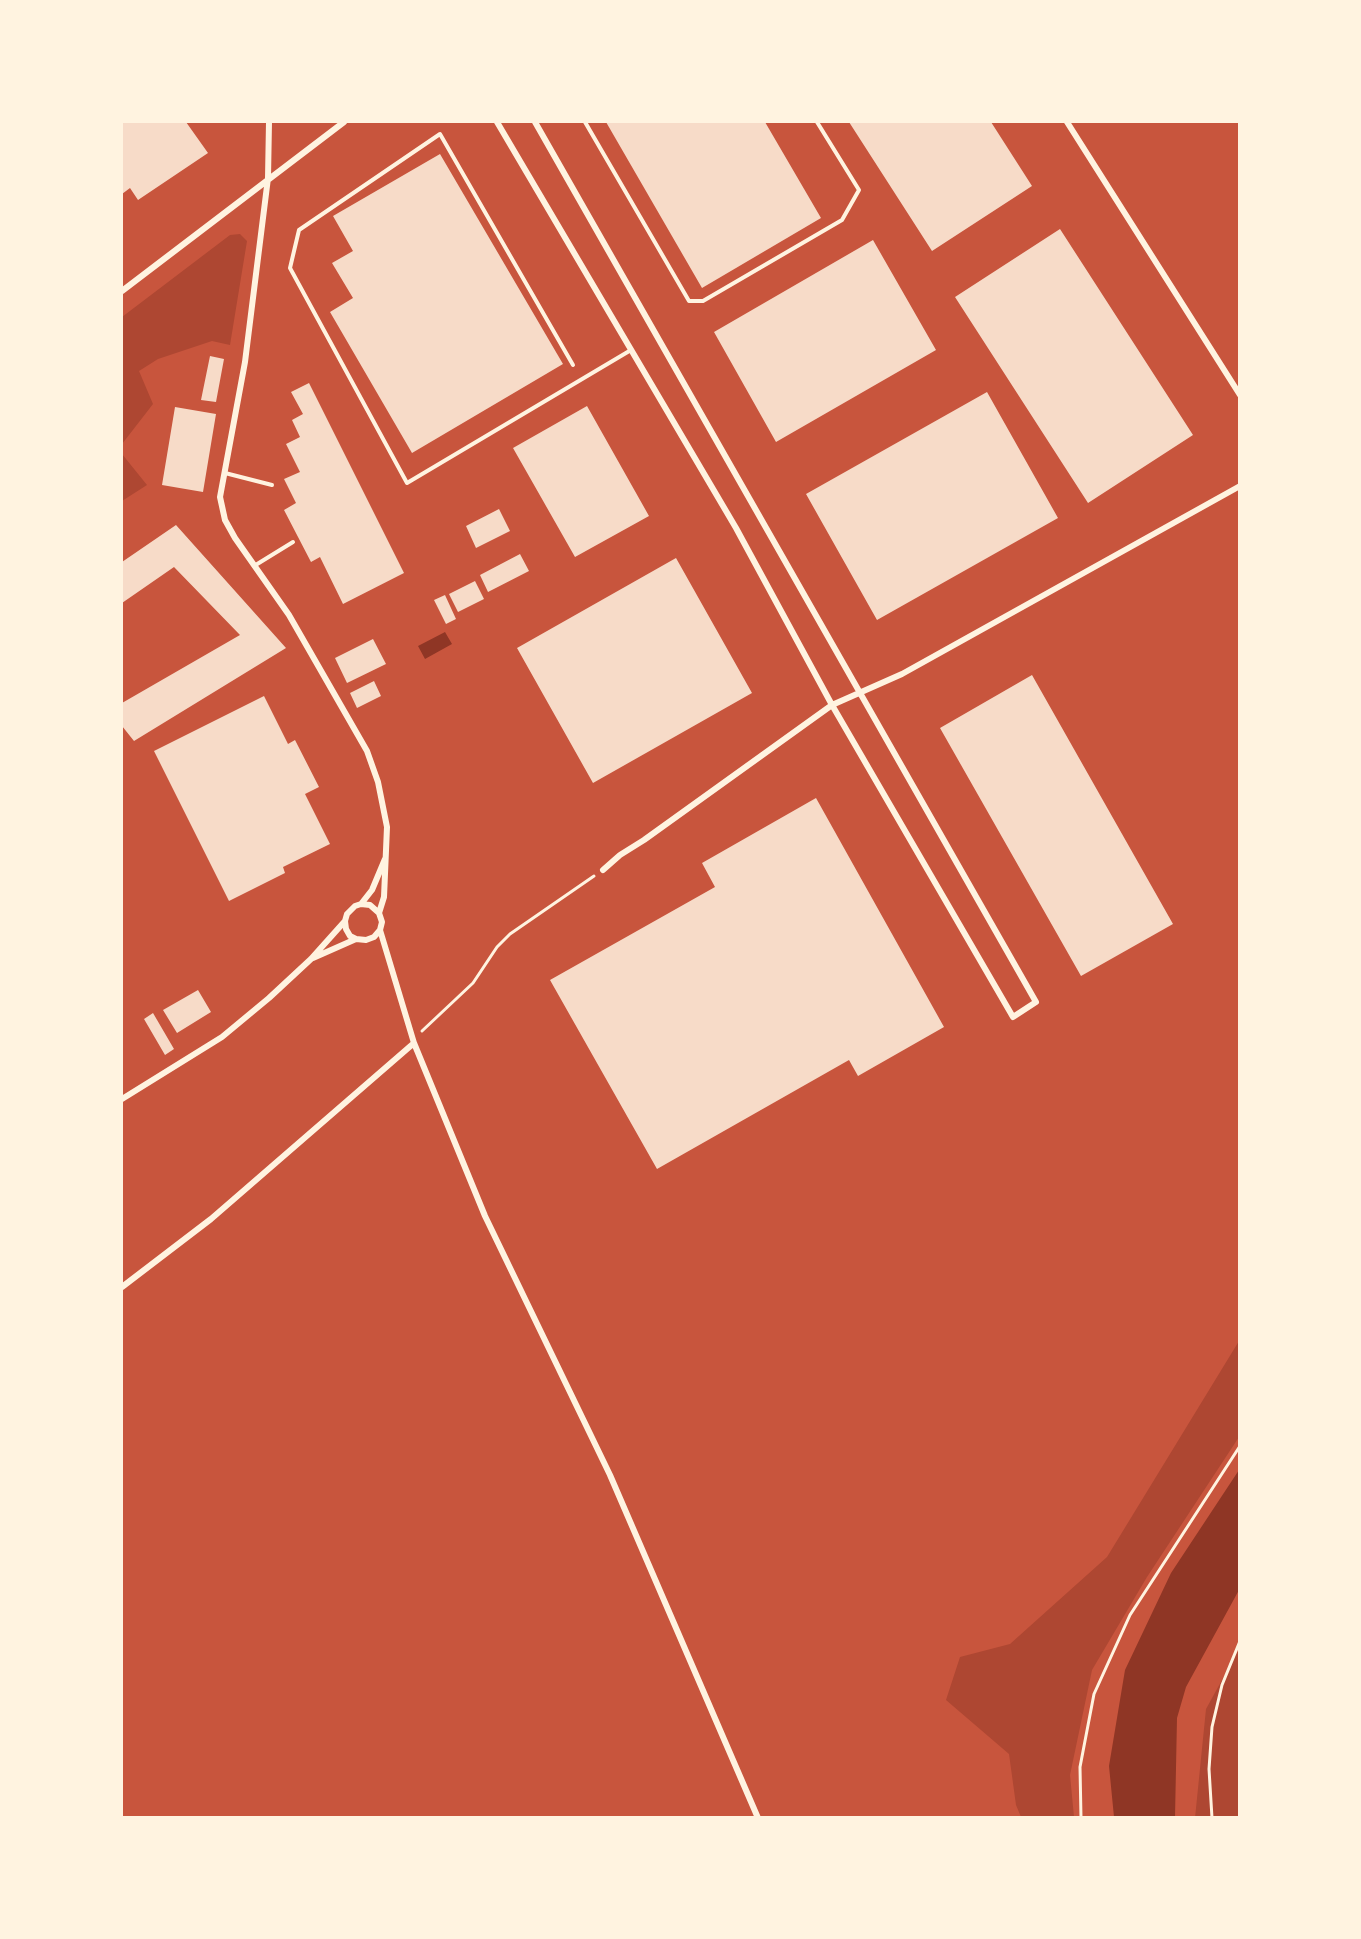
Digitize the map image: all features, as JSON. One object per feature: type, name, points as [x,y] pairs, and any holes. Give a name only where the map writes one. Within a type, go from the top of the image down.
[{"type":"street","points":[[269,122],[268,178],[245,362],[220,497],[225,520],[289,615],[367,751],[378,782],[387,827],[384,897],[380,913],[382,922],[380,930],[374,937],[366,940],[350,936],[346,929],[346,914],[355,906],[370,905],[380,913]]},
{"type":"street","points":[[122,291],[344,122]]},
{"type":"street","points":[[497,122],[736,528],[832,705],[1012,1017],[1036,1002],[535,122]]},
{"type":"street","points":[[1067,122],[1239,395]]},
{"type":"street","points":[[603,870],[620,855],[832,705],[902,674],[1239,486]]},
{"type":"street","points":[[361,904],[372,890],[387,853]]},
{"type":"street","points":[[122,1099],[222,1037],[311,959],[345,921]]},
{"type":"street","points":[[380,930],[414,1043],[485,1216],[610,1475],[758,1818]]},
{"type":"street","points":[[311,959],[356,939]]},
{"type":"street","points":[[122,1287],[211,1219],[414,1043]]},
{"type":"lane","points":[[585,122],[689,301],[703,301],[842,220],[859,190],[817,122]]},
{"type":"lane","points":[[573,365],[440,134],[299,230],[290,268],[407,483],[632,350]]},
{"type":"lane","points":[[225,473],[272,484]]},
{"type":"lane","points":[[254,566],[293,542]]},
{"type":"path","points":[[414,1043],[425,1027],[473,983],[497,947],[510,934],[603,870]]},
{"type":"path","points":[[1081,1818],[1080,1767],[1094,1694],[1130,1615],[1239,1446]]},
{"type":"path","points":[[1212,1818],[1209,1769],[1212,1727],[1222,1685],[1239,1641]]},
{"type":"shaded area","points":[[240,234],[247,241],[230,345],[212,341],[158,359],[139,371],[153,404],[122,444],[122,317],[230,235]]},
{"type":"shaded area","points":[[122,454],[147,485],[122,501]]},
{"type":"shaded area","points":[[445,632],[452,644],[425,659],[418,646]]},
{"type":"shaded area","points":[[1239,1341],[1239,1437],[1147,1577],[1092,1670],[1070,1775],[1074,1817],[1021,1817],[1016,1805],[1009,1754],[946,1700],[960,1657],[1010,1644],[1107,1557]]},
{"type":"shaded area","points":[[1239,1470],[1239,1590],[1186,1687],[1177,1718],[1175,1817],[1114,1817],[1109,1766],[1125,1670],[1171,1573]]},
{"type":"shaded area","points":[[1239,1649],[1239,1817],[1195,1818],[1206,1709]]},
{"type":"building","points":[[122,122],[186,122],[208,153],[138,200],[130,188],[122,194]]},
{"type":"building","points":[[606,122],[765,122],[821,218],[702,288]]},
{"type":"building","points":[[849,122],[991,122],[1032,186],[932,251]]},
{"type":"building","points":[[440,154],[563,364],[412,453],[330,312],[353,298],[332,263],[353,251],[333,216]]},
{"type":"building","points":[[1060,229],[1193,435],[1088,503],[955,297]]},
{"type":"building","points":[[873,240],[936,350],[776,442],[714,332]]},
{"type":"building","points":[[210,356],[224,359],[216,402],[201,400]]},
{"type":"building","points":[[309,383],[404,573],[343,604],[320,557],[311,562],[284,510],[296,503],[284,479],[300,472],[286,444],[300,437],[292,420],[303,414],[291,392]]},
{"type":"building","points":[[987,392],[1058,518],[877,620],[806,494]]},
{"type":"building","points":[[587,406],[649,516],[575,557],[513,448]]},
{"type":"building","points":[[175,407],[216,414],[203,492],[162,485]]},
{"type":"building","points":[[499,509],[510,531],[476,548],[466,526]]},
{"type":"building","points":[[176,525],[286,648],[134,741],[122,726],[122,703],[240,635],[174,567],[122,603],[122,562]]},
{"type":"building","points":[[520,554],[529,571],[488,592],[480,575]]},
{"type":"building","points":[[676,558],[752,693],[593,783],[517,648]]},
{"type":"building","points":[[475,581],[484,599],[458,612],[449,594]]},
{"type":"building","points":[[445,595],[456,619],[446,624],[434,600]]},
{"type":"building","points":[[373,639],[386,664],[347,683],[335,658]]},
{"type":"building","points":[[1032,675],[1173,924],[1081,976],[940,728]]},
{"type":"building","points":[[374,681],[381,696],[357,708],[350,693]]},
{"type":"building","points":[[264,696],[288,744],[295,740],[319,787],[305,794],[330,844],[283,867],[285,873],[229,901],[154,751]]},
{"type":"building","points":[[816,798],[944,1027],[858,1076],[849,1060],[657,1169],[550,980],[715,887],[702,863]]},
{"type":"building","points":[[198,990],[211,1012],[177,1033],[163,1010]]},
{"type":"building","points":[[153,1013],[174,1049],[165,1055],[144,1019]]}]
